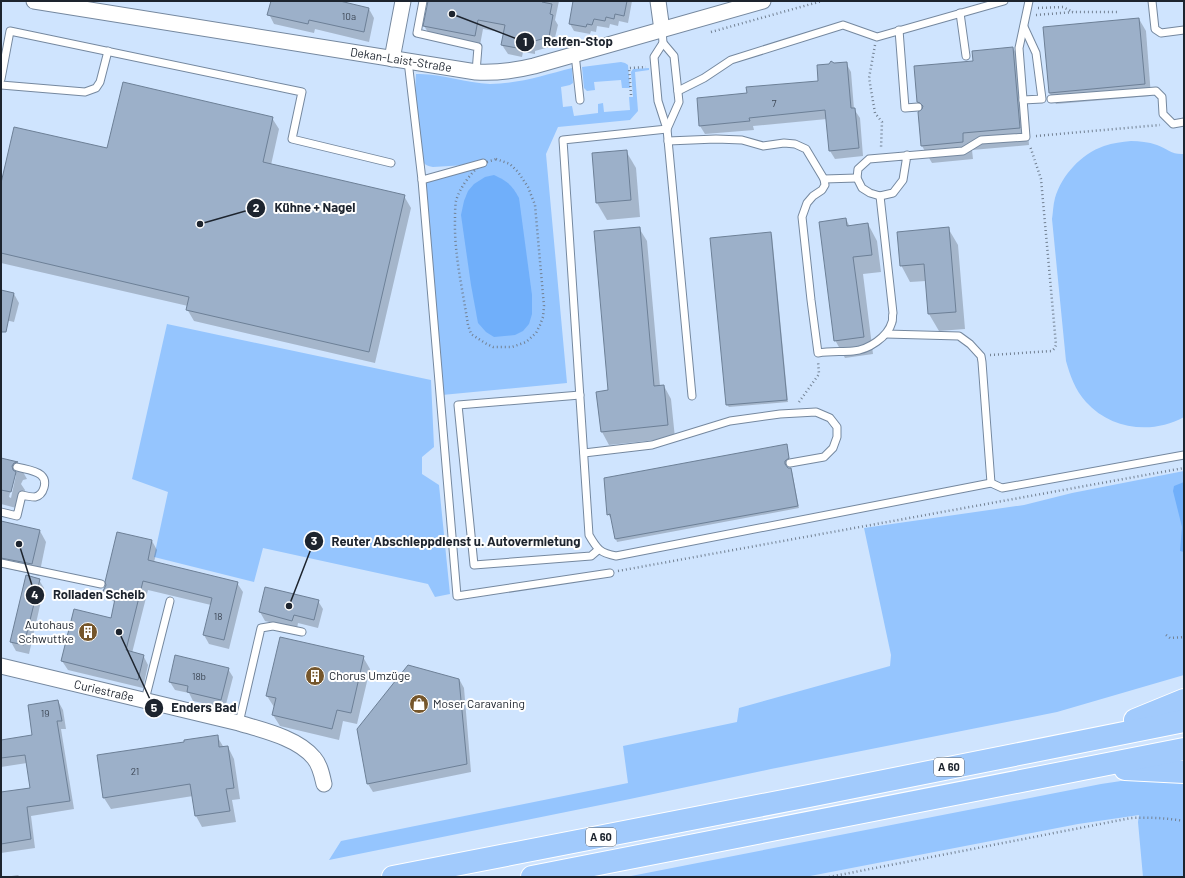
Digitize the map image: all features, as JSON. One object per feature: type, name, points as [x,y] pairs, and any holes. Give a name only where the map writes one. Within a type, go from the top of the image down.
[{"type":"highway","points":[[1089,739],[1184,700]]},
{"type":"highway","name":"A 60","points":[[393,877],[1184,721]]},
{"type":"highway","name":"A 60","points":[[532,877],[1184,749]]},
{"type":"highway","points":[[1092,767],[1184,772]]},
{"type":"street","name":"Dekan-Laist-Straße","points":[[34,1],[70,4],[392,59],[476,72],[492,73],[534,66],[574,54],[663,36],[763,1]]},
{"type":"street","points":[[392,59],[403,1]]},
{"type":"street","points":[[658,1],[663,36]]},
{"type":"street","name":"Curiestraße","points":[[1,666],[239,723],[266,731],[295,742],[314,758],[321,771],[324,784]]},
{"type":"lane","points":[[423,1],[417,33],[478,47],[476,72]]},
{"type":"lane","points":[[678,91],[704,78],[731,60],[843,25],[877,37],[1004,1]]},
{"type":"lane","points":[[907,156],[903,180],[893,193],[880,196],[870,193],[862,188],[857,178],[858,169],[869,159],[963,150],[981,140],[1026,137],[1019,48],[1029,1]]},
{"type":"lane","points":[[1152,1],[1155,29],[1161,32],[1184,30]]},
{"type":"lane","points":[[960,14],[966,56]]},
{"type":"lane","points":[[1023,100],[1042,99],[1036,53],[1024,27]]},
{"type":"lane","points":[[899,30],[905,108],[918,107]]},
{"type":"lane","points":[[1,79],[10,31],[302,92],[292,139],[391,163]]},
{"type":"lane","points":[[663,36],[654,57],[658,101],[667,129],[692,396]]},
{"type":"lane","points":[[663,36],[674,56],[679,102],[667,129]]},
{"type":"lane","points":[[1,85],[85,92],[96,88],[100,82],[108,52]]},
{"type":"lane","points":[[574,54],[580,100]]},
{"type":"lane","points":[[408,61],[422,180],[457,596],[610,573]]},
{"type":"lane","points":[[1052,98],[1156,91],[1162,97],[1162,114],[1173,124],[1184,122]]},
{"type":"lane","points":[[667,129],[563,140],[589,535],[598,550],[606,554],[616,556],[991,484],[1002,488],[1184,455]]},
{"type":"lane","points":[[668,141],[716,139],[742,140],[763,146],[784,143],[796,144],[806,149],[824,179],[825,185],[822,190],[813,196],[807,203],[802,217],[818,353],[864,349],[877,342],[886,334],[892,322],[893,313],[880,196]]},
{"type":"lane","points":[[422,180],[483,163]]},
{"type":"lane","points":[[824,179],[857,178]]},
{"type":"lane","points":[[886,334],[959,336],[970,344],[981,356],[991,484]]},
{"type":"lane","points":[[580,395],[458,405],[474,565],[591,556],[598,550]]},
{"type":"lane","points":[[584,453],[652,445],[730,421],[780,414],[816,412],[830,418],[837,427],[837,437],[833,448],[824,457],[790,463]]},
{"type":"lane","points":[[1,512],[17,516],[22,495],[31,497],[36,496],[43,491],[45,487],[43,478],[40,474],[17,467]]},
{"type":"lane","points":[[1,563],[101,584]]},
{"type":"lane","points":[[145,700],[170,601]]},
{"type":"lane","points":[[239,723],[261,628],[273,626],[302,632]]},
{"type":"path","points":[[1027,9],[1064,7],[1074,12]]},
{"type":"path","points":[[1040,14],[1119,12]]},
{"type":"path","points":[[877,37],[871,60],[869,78],[875,113],[882,122],[880,158]]},
{"type":"path","points":[[631,95],[629,68],[655,66]]},
{"type":"path","points":[[981,356],[1052,351],[1056,345],[1041,179],[1026,137],[1173,124]]},
{"type":"path","points":[[496,159],[510,164],[518,172],[528,187],[534,205],[544,306],[543,317],[536,333],[526,342],[512,347],[493,347],[471,334],[468,325],[457,251],[455,228],[456,203],[459,193],[466,181],[483,163],[496,159]]},
{"type":"path","points":[[793,403],[799,402],[819,374],[818,353]]},
{"type":"path","points":[[610,573],[1184,468]]},
{"type":"path","points":[[1166,635],[1170,638],[1184,637]]},
{"type":"path","points":[[829,877],[1130,818],[1160,818],[1184,821]]},
{"type":"shaded area","points":[[621,62],[628,65],[630,88],[622,88],[621,80],[594,82],[595,90],[587,91],[584,88],[582,67]]},
{"type":"shaded area","points":[[572,68],[573,83],[561,87],[563,107],[572,106],[574,116],[598,113],[598,104],[603,103],[604,112],[630,110],[629,97],[633,97],[631,72],[633,69],[649,68],[649,70],[635,72],[638,111],[630,120],[558,127],[546,154],[567,383],[442,395],[425,192],[427,182],[466,165],[433,167],[427,165],[422,160],[415,93],[416,74],[435,75],[471,82],[500,84],[521,81]]},
{"type":"shaded area","points":[[1131,141],[1150,143],[1173,153],[1184,154],[1184,417],[1172,423],[1159,426],[1132,426],[1107,418],[1086,402],[1073,382],[1066,361],[1052,219],[1054,201],[1058,189],[1062,181],[1080,160],[1104,146]]},
{"type":"shaded area","points":[[494,175],[509,184],[519,198],[532,295],[532,314],[529,324],[523,331],[515,335],[494,337],[486,332],[478,323],[461,215],[468,191],[474,184],[485,177]]},
{"type":"shaded area","points":[[167,324],[431,380],[434,447],[422,457],[422,474],[439,485],[450,594],[435,597],[428,584],[263,548],[254,582],[154,557],[168,492],[132,479]]},
{"type":"shaded area","points":[[1184,471],[1184,675],[1057,712],[329,860],[341,841],[628,783],[623,746],[737,722],[739,708],[890,666],[891,655],[864,528],[1024,505],[1072,493]]},
{"type":"shaded area","points":[[1184,482],[1184,552],[1180,551],[1182,527],[1173,491],[1174,486]]},
{"type":"shaded area","points":[[1141,778],[1184,778],[1184,877],[1143,877],[1138,822],[1139,815],[1078,824],[805,877],[626,877],[1101,784]]},
{"type":"building","points":[[271,1],[340,1],[369,8],[364,32],[309,20],[308,24],[267,15]]},
{"type":"building","points":[[428,1],[543,1],[542,2],[552,4],[550,14],[553,15],[549,37],[531,42],[530,45],[518,43],[517,48],[501,45],[505,25],[478,20],[475,36],[423,26]]},
{"type":"building","points":[[573,1],[627,1],[624,16],[615,14],[614,19],[606,17],[605,21],[594,19],[592,25],[587,24],[586,27],[569,24]]},
{"type":"building","points":[[1139,18],[1145,84],[1049,93],[1043,27]]},
{"type":"building","points":[[1013,47],[1020,128],[963,133],[963,142],[921,146],[918,112],[923,106],[917,102],[914,66],[973,61],[972,51]]},
{"type":"building","points":[[831,61],[834,63],[847,62],[851,108],[855,108],[859,148],[829,151],[825,110],[749,118],[750,121],[699,126],[697,98],[747,93],[746,87],[818,81],[817,65],[829,64]]},
{"type":"building","points":[[123,82],[273,117],[263,162],[405,195],[369,352],[186,310],[189,297],[1,253],[1,183],[14,127],[107,148]]},
{"type":"building","points":[[627,150],[631,200],[596,203],[592,153]]},
{"type":"building","points":[[846,218],[847,226],[868,223],[872,255],[853,257],[864,337],[834,341],[819,222]]},
{"type":"building","points":[[640,227],[654,386],[664,385],[668,425],[601,432],[596,392],[608,390],[594,231]]},
{"type":"building","points":[[949,227],[956,312],[928,314],[924,264],[900,266],[897,232]]},
{"type":"building","points":[[771,232],[787,400],[726,405],[710,238]]},
{"type":"building","points":[[1,290],[14,293],[6,332],[1,332]]},
{"type":"building","points":[[787,444],[789,458],[785,461],[785,464],[788,468],[791,468],[798,506],[615,539],[610,514],[607,515],[604,478]]},
{"type":"building","points":[[1,458],[18,462],[14,463],[12,466],[13,470],[16,472],[11,492],[1,490]]},
{"type":"building","points":[[1,521],[40,530],[32,564],[1,558]]},
{"type":"building","points":[[117,532],[152,540],[148,560],[238,582],[224,640],[203,635],[212,598],[143,581],[126,650],[144,655],[138,680],[61,661],[74,609],[111,618],[116,594],[103,591],[106,585],[105,582]]},
{"type":"building","points":[[26,575],[40,579],[24,645],[10,642]]},
{"type":"building","points":[[265,587],[319,600],[314,620],[294,615],[292,621],[259,612]]},
{"type":"building","name":"Chorus Umzüge","points":[[280,637],[364,656],[351,713],[337,710],[332,729],[272,715],[276,698],[266,696]]},
{"type":"building","points":[[175,655],[229,668],[221,700],[187,692],[188,686],[169,682]]},
{"type":"building","name":"Moser Caravaning","points":[[408,665],[459,679],[467,764],[367,784],[357,729]]},
{"type":"building","points":[[58,700],[62,721],[57,721],[70,801],[27,807],[31,839],[1,844],[1,792],[30,788],[25,755],[1,758],[1,740],[32,735],[28,705]]},
{"type":"building","points":[[218,735],[219,747],[228,746],[234,788],[226,789],[230,811],[195,816],[190,784],[103,798],[97,755],[184,742],[184,740]]},
{"type":"place","name":"Reifen-Stop","points":[[452,14]]},
{"type":"place","name":"Kühne + Nagel","points":[[200,224]]},
{"type":"place","name":"Rolladen Scheib","points":[[19,544]]},
{"type":"place","name":"Reuter Abschleppdienst u. Autovermietung","points":[[289,606]]},
{"type":"place","name":"Autohaus Schwuttke","points":[[88,632]]},
{"type":"place","name":"Enders Bad","points":[[119,632]]},
{"type":"place","name":"Chorus Umzüge","points":[[315,676]]},
{"type":"place","name":"Moser Caravaning","points":[[419,704]]}]
